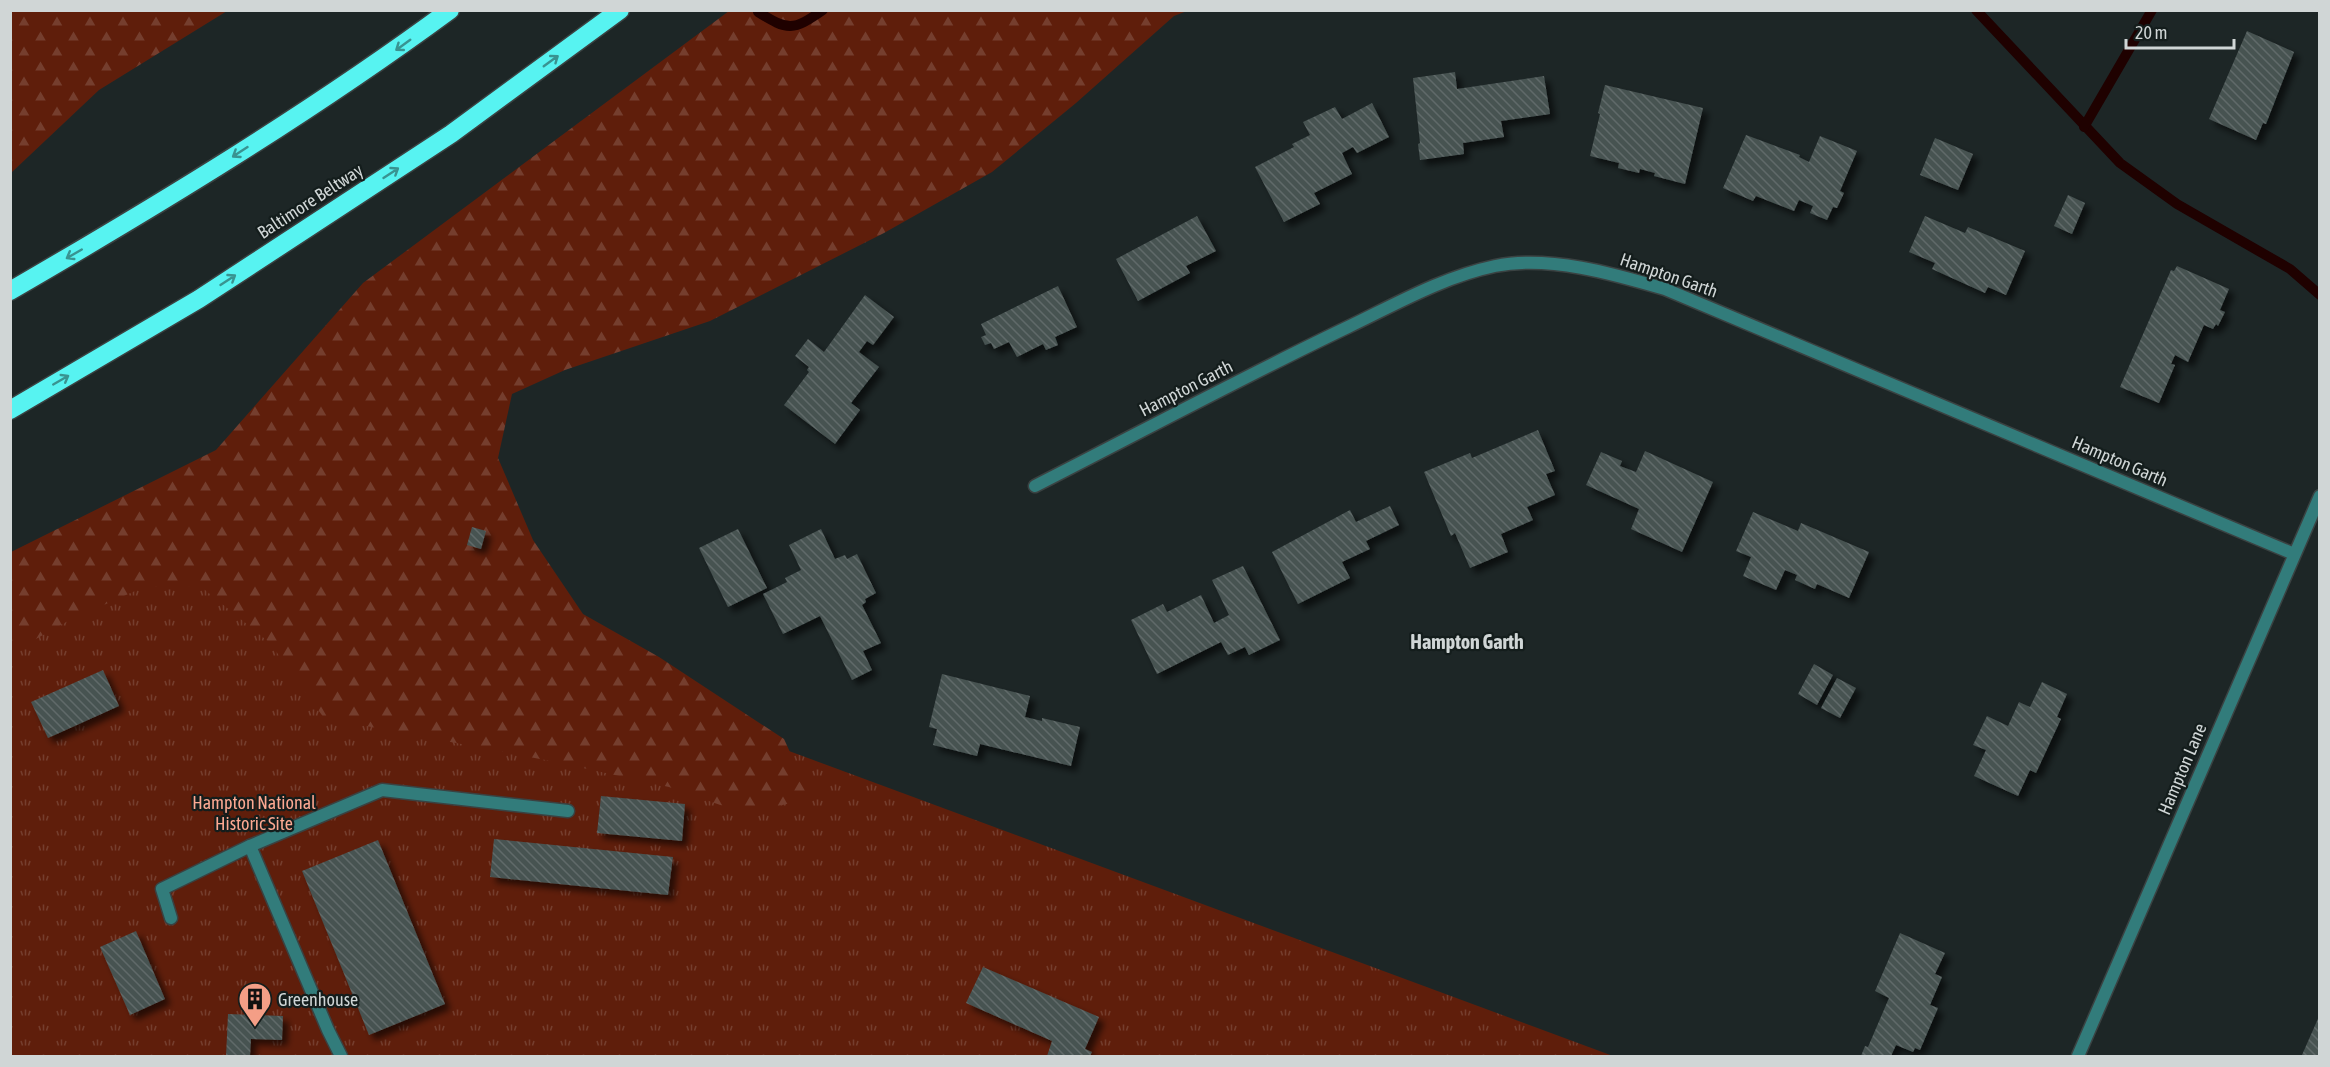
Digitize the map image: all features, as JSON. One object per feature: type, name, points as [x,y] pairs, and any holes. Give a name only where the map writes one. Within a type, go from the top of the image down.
[{"type":"highway","points":[[10,291],[148,211],[395,50],[450,10]]},
{"type":"highway","name":"Baltimore Beltway","points":[[10,410],[199,299],[451,134],[620,10]]},
{"type":"street","name":"Hampton Garth","points":[[1035,486],[1308,346],[1445,281],[1496,266],[1535,264],[1603,271],[1665,289],[2294,554]]},
{"type":"street","name":"Hampton Lane","points":[[2078,1056],[2319,496]]},
{"type":"street","points":[[171,918],[162,889],[250,846],[382,790],[568,811]]},
{"type":"street","points":[[250,846],[341,1056]]},
{"type":"green space","points":[[11,10],[227,11],[99,90],[11,173]]},
{"type":"green space","points":[[729,11],[1187,11],[1174,16],[1076,103],[992,172],[884,233],[710,321],[565,370],[512,394],[498,458],[533,540],[583,614],[659,657],[784,739],[811,798],[746,814],[669,787],[556,762],[324,718],[270,643],[200,586],[144,587],[68,621],[11,653],[11,552],[216,450],[363,283]]},
{"type":"green space","name":"Hampton National Historic Site","points":[[173,523],[1613,1056],[11,1056],[11,606]]},
{"type":"building","points":[[2247,31],[2294,52],[2266,124],[2263,123],[2256,140],[2209,119]]},
{"type":"building","points":[[1455,72],[1457,89],[1544,76],[1550,114],[1501,121],[1504,137],[1463,143],[1464,154],[1420,160],[1413,78]]},
{"type":"building","points":[[1605,85],[1703,108],[1685,184],[1654,176],[1655,173],[1640,169],[1639,173],[1618,168],[1619,163],[1590,156]]},
{"type":"building","points":[[1372,103],[1389,137],[1357,153],[1353,147],[1342,153],[1352,174],[1314,193],[1320,204],[1284,222],[1255,167],[1294,147],[1292,144],[1310,135],[1303,122],[1335,107],[1342,119]]},
{"type":"building","points":[[1746,135],[1800,155],[1799,157],[1809,162],[1820,136],[1857,151],[1840,191],[1844,193],[1837,208],[1833,207],[1827,220],[1810,213],[1813,206],[1799,200],[1794,211],[1756,196],[1753,201],[1723,188]]},
{"type":"building","points":[[1935,138],[1973,154],[1958,190],[1920,175]]},
{"type":"building","points":[[2068,195],[2085,203],[2072,234],[2054,226]]},
{"type":"building","points":[[1197,216],[1216,251],[1186,266],[1190,273],[1138,301],[1116,259]]},
{"type":"building","points":[[1925,216],[1965,233],[1968,227],[2025,251],[2006,295],[1988,287],[1985,293],[1932,269],[1935,263],[1909,252]]},
{"type":"building","points":[[2177,266],[2229,289],[2220,310],[2225,312],[2218,326],[2216,324],[2213,329],[2204,325],[2188,362],[2175,355],[2171,364],[2175,365],[2159,403],[2120,387],[2171,270],[2174,271]]},
{"type":"building","points":[[1058,286],[1077,327],[1055,337],[1058,345],[1046,350],[1043,344],[1017,357],[1009,342],[994,349],[991,343],[985,345],[981,337],[986,335],[981,324]]},
{"type":"building","points":[[865,295],[894,317],[873,345],[867,341],[859,352],[879,367],[851,403],[860,410],[835,444],[784,405],[809,372],[807,370],[809,367],[795,356],[808,339],[824,352]]},
{"type":"building","points":[[1538,430],[1555,471],[1546,474],[1555,495],[1527,507],[1533,520],[1501,534],[1508,552],[1470,568],[1455,533],[1451,536],[1424,472],[1470,453],[1472,458]]},
{"type":"building","points":[[1645,451],[1713,482],[1682,552],[1631,529],[1639,509],[1586,485],[1601,452],[1622,461],[1620,466],[1636,472]]},
{"type":"building","points":[[1390,506],[1399,525],[1366,541],[1370,549],[1342,562],[1350,578],[1298,604],[1272,552],[1350,510],[1356,522]]},
{"type":"building","points":[[1753,512],[1798,531],[1801,523],[1869,552],[1849,598],[1817,584],[1815,589],[1795,580],[1797,575],[1785,570],[1776,590],[1743,576],[1751,557],[1736,551]]},
{"type":"building","points":[[472,527],[486,531],[481,549],[467,545]]},
{"type":"building","points":[[738,529],[767,588],[728,607],[699,548]]},
{"type":"building","points":[[821,529],[835,559],[845,555],[847,559],[857,554],[876,593],[865,599],[866,602],[862,605],[881,643],[863,651],[872,670],[852,680],[820,616],[783,634],[763,594],[787,582],[785,578],[801,570],[789,545]]},
{"type":"building","points":[[1243,566],[1280,640],[1249,655],[1245,647],[1228,655],[1221,642],[1157,674],[1131,620],[1163,604],[1167,612],[1201,595],[1214,623],[1229,615],[1212,580]]},
{"type":"building","points":[[1814,664],[1833,675],[1817,705],[1798,694]]},
{"type":"building","points":[[103,670],[119,706],[48,738],[31,702]]},
{"type":"building","points":[[942,674],[1030,696],[1025,717],[1042,721],[1042,718],[1080,727],[1071,766],[980,744],[977,756],[933,745],[937,729],[929,727]]},
{"type":"building","points":[[1837,678],[1856,688],[1840,718],[1821,708]]},
{"type":"building","points":[[2042,682],[2067,694],[2057,717],[2061,719],[2036,773],[2030,770],[2018,796],[1974,776],[1986,750],[1973,745],[1987,716],[2008,726],[2019,702],[2030,707]]},
{"type":"building","points":[[601,796],[685,804],[682,841],[597,833]]},
{"type":"building","points":[[494,839],[673,857],[668,895],[490,877]]},
{"type":"building","points":[[378,840],[445,1004],[369,1035],[302,871]]},
{"type":"building","points":[[136,931],[165,999],[130,1015],[100,947]]},
{"type":"building","points":[[1900,933],[1945,953],[1935,974],[1942,977],[1930,1005],[1938,1008],[1920,1050],[1915,1048],[1913,1052],[1896,1045],[1891,1056],[1861,1056],[1865,1046],[1868,1047],[1889,998],[1875,991]]},
{"type":"building","points":[[983,967],[1099,1017],[1085,1049],[1092,1052],[1090,1056],[1047,1056],[1052,1041],[966,1003]]},
{"type":"building","name":"Greenhouse","points":[[228,1014],[283,1016],[282,1040],[251,1039],[250,1056],[226,1056]]},
{"type":"building","points":[[2320,1014],[2320,1056],[2302,1055]]},
{"type":"waterway","points":[[758,12],[777,23],[790,26],[804,22],[823,10]]},
{"type":"waterway","points":[[1976,10],[2120,163],[2177,204],[2290,269],[2320,295]]},
{"type":"waterway","points":[[2084,127],[2152,10]]},
{"type":"place","name":"Greenhouse","points":[[255,1028]]},
{"type":"district","name":"Hampton Garth","points":[[1467,641]]}]
